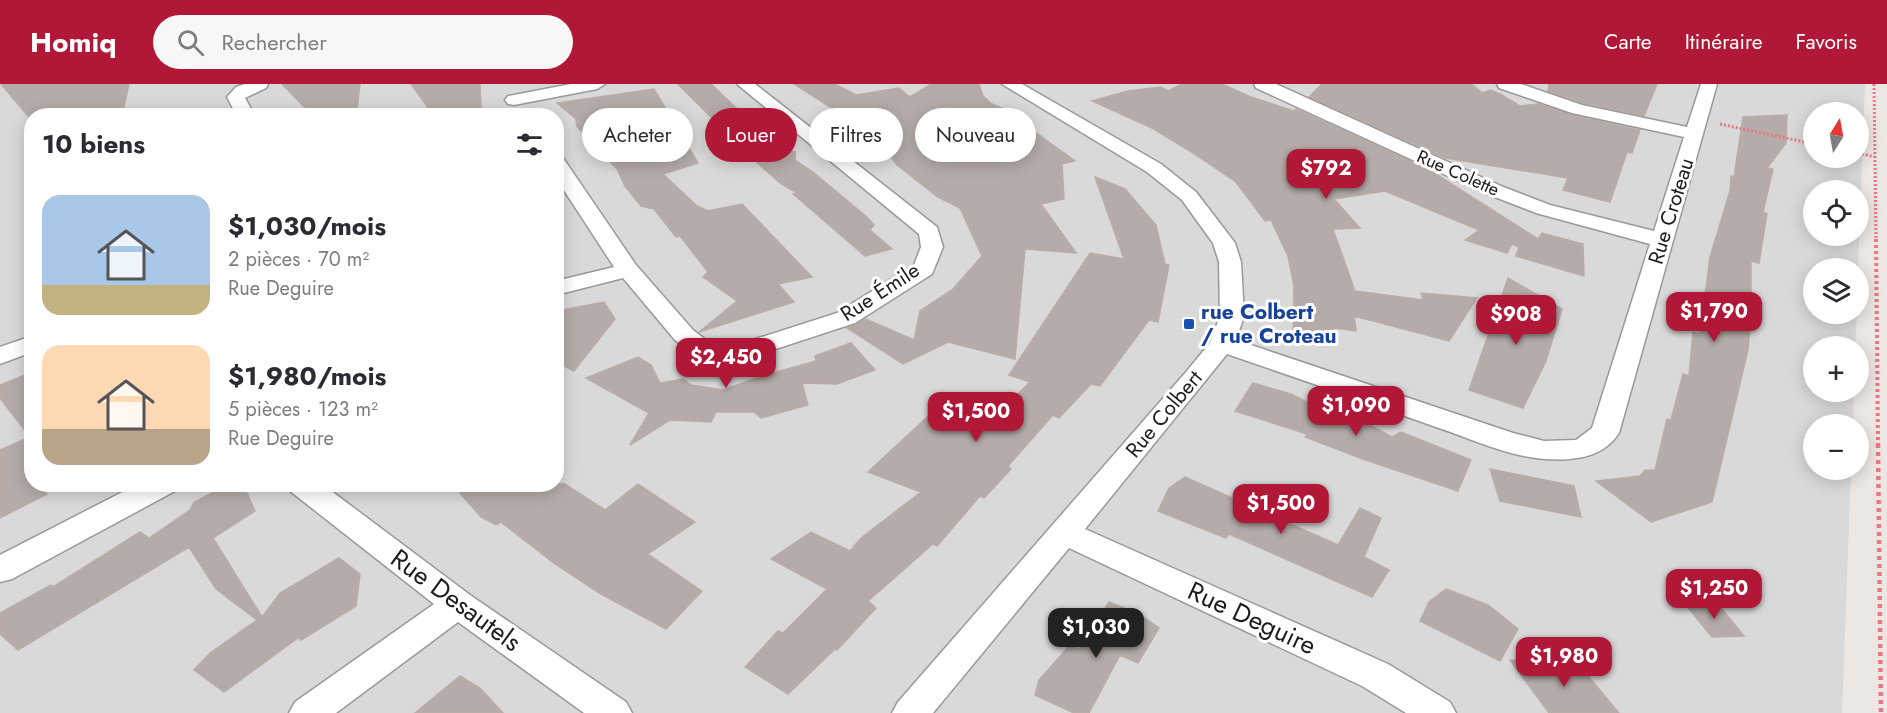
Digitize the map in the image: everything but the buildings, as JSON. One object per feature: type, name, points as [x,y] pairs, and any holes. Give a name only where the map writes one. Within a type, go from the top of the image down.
[{"type":"street","points":[[242,108],[236,97],[242,91],[260,84]]},
{"type":"street","points":[[519,108],[510,96],[597,84]]},
{"type":"street","name":"Rue Émile","points":[[564,174],[628,270],[667,318],[705,351],[742,352],[846,318],[924,269],[932,247],[929,232],[745,84]]},
{"type":"street","name":"Rue Colbert","points":[[911,713],[1222,344],[1232,316],[1230,262],[1224,243],[1189,196],[1154,168],[1010,84]]},
{"type":"street","name":"Rue Colette","points":[[1262,84],[1514,198],[1543,209],[1662,240]]},
{"type":"street","points":[[1505,84],[1578,109],[1696,127]]},
{"type":"street","name":"Rue Croteau","points":[[1222,344],[1506,441],[1544,450],[1582,449],[1605,432],[1709,84]]},
{"type":"street","points":[[564,286],[628,270]]},
{"type":"street","points":[[0,331],[17,349]]},
{"type":"street","points":[[0,570],[149,492]]},
{"type":"street","name":"Rue Desautels","points":[[311,492],[458,604],[613,713]]},
{"type":"street","name":"Rue Deguire","points":[[1063,532],[1375,675],[1437,713]]},
{"type":"street","points":[[308,713],[458,604]]},
{"type":"path","points":[[1874,84],[1881,713]]},
{"type":"path","points":[[1696,127],[1803,142]]},
{"type":"path","points":[[1869,155],[1875,156]]},
{"type":"shaded area","points":[[0,84],[1865,84],[1864,102],[1803,102],[1803,168],[1862,168],[1861,180],[1803,180],[1803,246],[1859,246],[1858,258],[1803,258],[1803,324],[1856,324],[1856,336],[1803,336],[1803,402],[1854,402],[1853,414],[1803,414],[1803,480],[1851,480],[1842,713],[0,713]]},
{"type":"place","name":"rue Colbert / rue Croteau","points":[[1189,324]]}]
